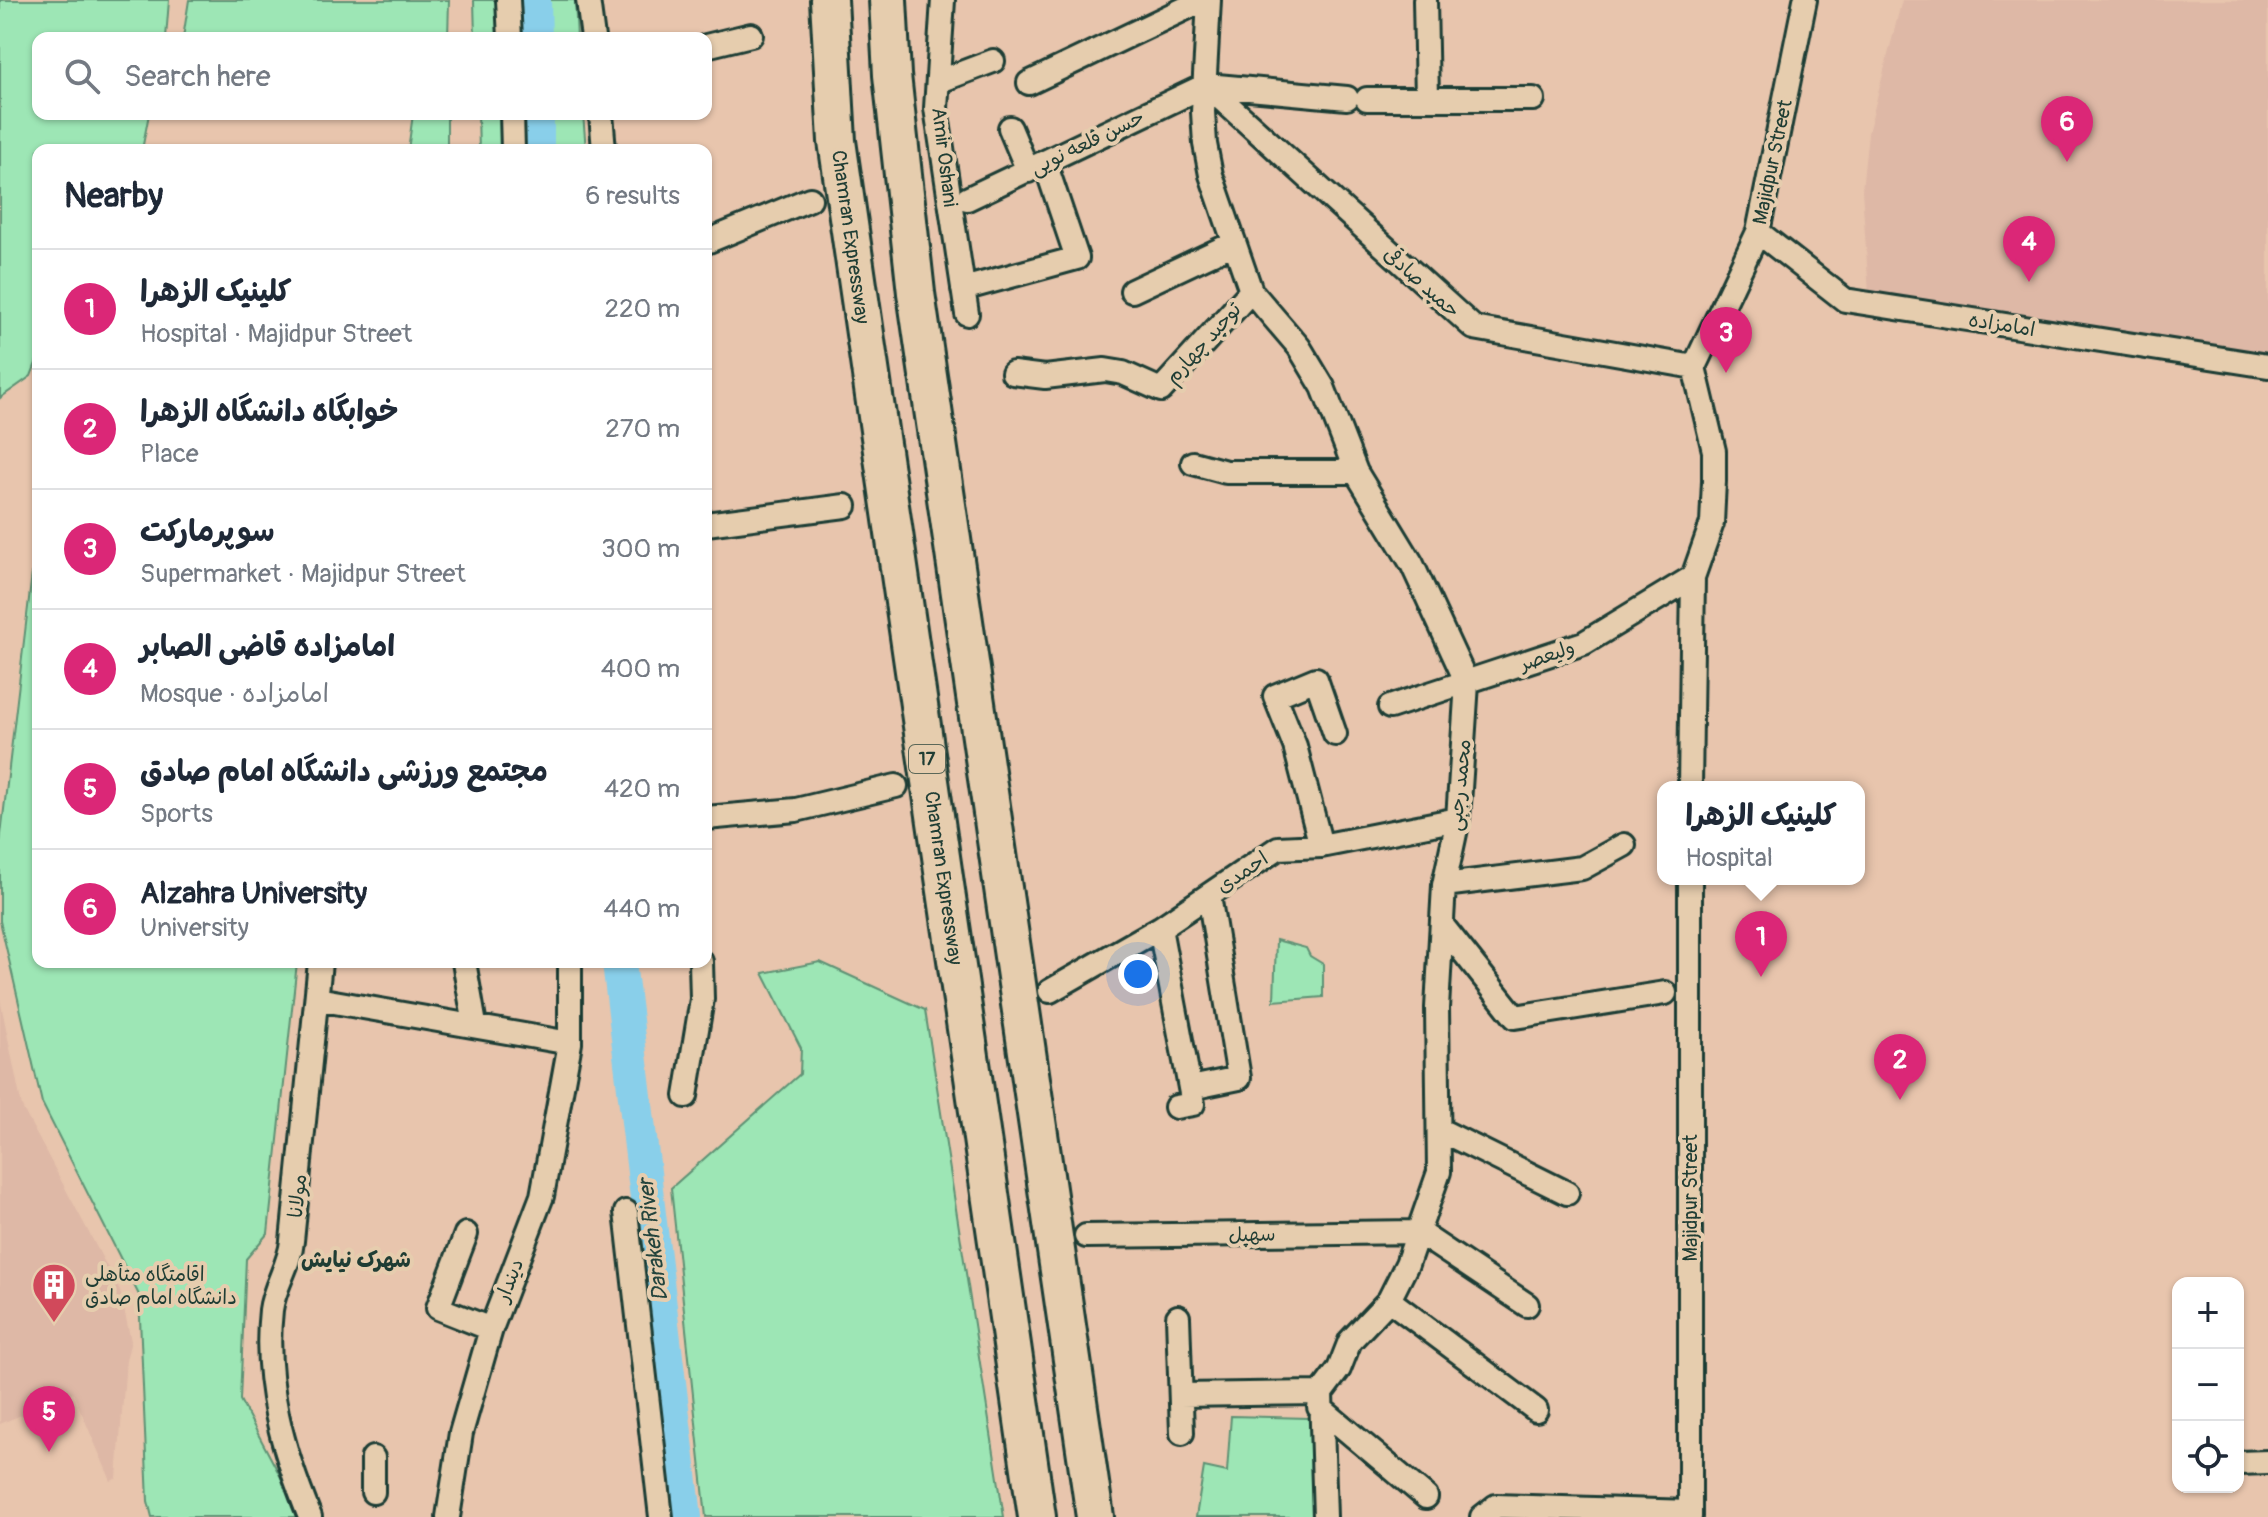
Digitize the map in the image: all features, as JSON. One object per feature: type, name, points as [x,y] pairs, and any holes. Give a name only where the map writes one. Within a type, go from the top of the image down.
[{"type":"highway","name":"Chamran Expressway","points":[[829,0],[837,141],[1037,1517]]},
{"type":"highway","points":[[888,0],[892,75],[916,293],[1095,1517]]},
{"type":"street","points":[[508,0],[510,32]]},
{"type":"street","points":[[588,0],[592,32]]},
{"type":"street","name":"Amir Oshani","points":[[943,0],[936,108],[967,314]]},
{"type":"street","points":[[1029,83],[1206,0]]},
{"type":"street","name":"محمد رجبی","points":[[1206,0],[1203,112],[1211,175],[1251,291],[1299,347],[1323,387],[1356,472],[1425,589],[1467,683],[1458,819],[1444,885],[1437,1008],[1439,1172],[1407,1264],[1389,1300],[1350,1341],[1339,1369],[1320,1400]]},
{"type":"street","points":[[1425,0],[1427,99]]},
{"type":"street","name":"Majidpur Street","points":[[1694,367],[1758,232],[1805,0]]},
{"type":"street","points":[[712,45],[751,35]]},
{"type":"street","points":[[940,81],[993,61]]},
{"type":"street","points":[[1206,85],[1357,99],[1533,99]]},
{"type":"street","name":"حسن قلعه نویی","points":[[967,199],[1206,85]]},
{"type":"street","name":"حمید صادقی","points":[[1206,85],[1474,328],[1694,367]]},
{"type":"street","points":[[512,120],[513,144]]},
{"type":"street","points":[[602,120],[604,144]]},
{"type":"street","points":[[963,289],[1077,258],[1036,167],[1010,128]]},
{"type":"street","points":[[712,240],[810,199]]},
{"type":"street","name":"امامزاده","points":[[1758,232],[1845,300],[2268,366]]},
{"type":"street","points":[[1132,291],[1234,243]]},
{"type":"street","name":"توحید چهارم","points":[[1013,373],[1045,377],[1105,370],[1123,373],[1161,390],[1251,291]]},
{"type":"street","points":[[1690,781],[1693,577],[1712,523],[1714,481],[1714,451],[1694,367]]},
{"type":"street","points":[[1193,463],[1226,472],[1356,472]]},
{"type":"street","points":[[712,523],[845,506]]},
{"type":"street","name":"ولیعصر","points":[[1390,707],[1584,643],[1693,577]]},
{"type":"street","points":[[1321,846],[1295,746],[1275,696],[1316,679],[1335,734]]},
{"type":"street","points":[[712,817],[796,810],[896,786]]},
{"type":"street","name":"احمدی","points":[[1050,991],[1160,928],[1278,848],[1321,846],[1458,819]]},
{"type":"street","points":[[1444,885],[1582,868],[1624,845]]},
{"type":"street","name":"Majidpur Street","points":[[1690,885],[1690,1514]]},
{"type":"street","points":[[1191,1088],[1239,1078],[1209,895]]},
{"type":"street","points":[[1442,925],[1515,1017],[1665,993]]},
{"type":"street","points":[[1160,928],[1193,1104],[1176,1107]]},
{"type":"street","name":"مولانا","points":[[310,1517],[289,1466],[277,1421],[268,1346],[272,1306],[292,1248],[320,968]]},
{"type":"street","points":[[465,968],[475,1025]]},
{"type":"street","name":"دیندار","points":[[448,1517],[461,1433],[491,1329],[542,1196],[570,1043],[570,968]]},
{"type":"street","points":[[686,1096],[702,999],[701,968]]},
{"type":"street","points":[[317,999],[570,1043]]},
{"type":"street","points":[[1440,1130],[1567,1193]]},
{"type":"street","points":[[626,1212],[661,1517]]},
{"type":"street","points":[[1418,1232],[1527,1305]]},
{"type":"street","name":"سهیل","points":[[1086,1236],[1418,1232]]},
{"type":"street","points":[[466,1234],[438,1308],[491,1329]]},
{"type":"street","points":[[1389,1300],[1536,1410]]},
{"type":"street","points":[[1178,1317],[1182,1433]]},
{"type":"street","points":[[1181,1395],[1320,1400],[1426,1497]]},
{"type":"street","points":[[1320,1400],[1325,1517]]},
{"type":"street","points":[[373,1458],[373,1492]]},
{"type":"street","points":[[2244,1463],[2268,1462]]},
{"type":"street","points":[[1482,1517],[1496,1506],[1690,1514]]},
{"type":"shaded area","points":[[1902,0],[2268,0],[2268,365],[1869,294],[1862,190],[1868,133]]},
{"type":"shaded area","points":[[0,999],[22,1107],[120,1291],[131,1341],[126,1360],[117,1478],[111,1481],[73,1393],[0,1424]]},
{"type":"green space","points":[[0,0],[169,0],[166,32],[32,32],[32,120],[148,120],[143,144],[32,144],[32,373],[0,398]]},
{"type":"green space","points":[[189,0],[449,0],[448,32],[184,32]]},
{"type":"green space","points":[[474,0],[501,0],[501,32],[475,32]]},
{"type":"green space","points":[[547,0],[575,0],[577,32],[547,32]]},
{"type":"green space","points":[[412,120],[447,120],[447,144],[409,144]]},
{"type":"green space","points":[[478,120],[503,120],[503,144],[479,144]]},
{"type":"green space","points":[[548,120],[584,120],[586,144],[549,144]]},
{"type":"green space","points":[[32,574],[32,968],[296,968],[268,1233],[246,1259],[240,1400],[302,1517],[152,1517],[148,1501],[139,1295],[42,1103],[0,921],[0,843]]},
{"type":"green space","points":[[1276,940],[1306,948],[1310,956],[1323,964],[1323,997],[1274,1001]]},
{"type":"green space","points":[[820,962],[925,1010],[1004,1517],[706,1517],[671,1188],[800,1074],[801,1048],[763,973]]},
{"type":"green space","points":[[1231,1416],[1309,1418],[1314,1517],[1196,1517],[1204,1467],[1227,1472]]},
{"type":"waterway","name":"Darakeh River","points":[[534,0],[535,32]]},
{"type":"waterway","name":"Darakeh River","points":[[537,120],[537,144]]},
{"type":"waterway","name":"Darakeh River","points":[[620,968],[685,1517]]},
{"type":"place","name":"Alzahra University","points":[[2067,162]]},
{"type":"place","name":"امامزاده قاضی الصابر","points":[[2029,282]]},
{"type":"place","name":"سوپرمارکت","points":[[1726,373]]},
{"type":"place","name":"کلینیک الزهرا","points":[[1761,977]]},
{"type":"place","name":"خوابگاه دانشگاه الزهرا","points":[[1900,1100]]},
{"type":"place","name":"اقامتگاه متأهلی دانشگاه امام صادق","points":[[54,1324]]},
{"type":"place","name":"مجتمع ورزشی دانشگاه امام صادق","points":[[49,1452]]},
{"type":"district","name":"شهرک نیایش","points":[[356,1259]]}]
